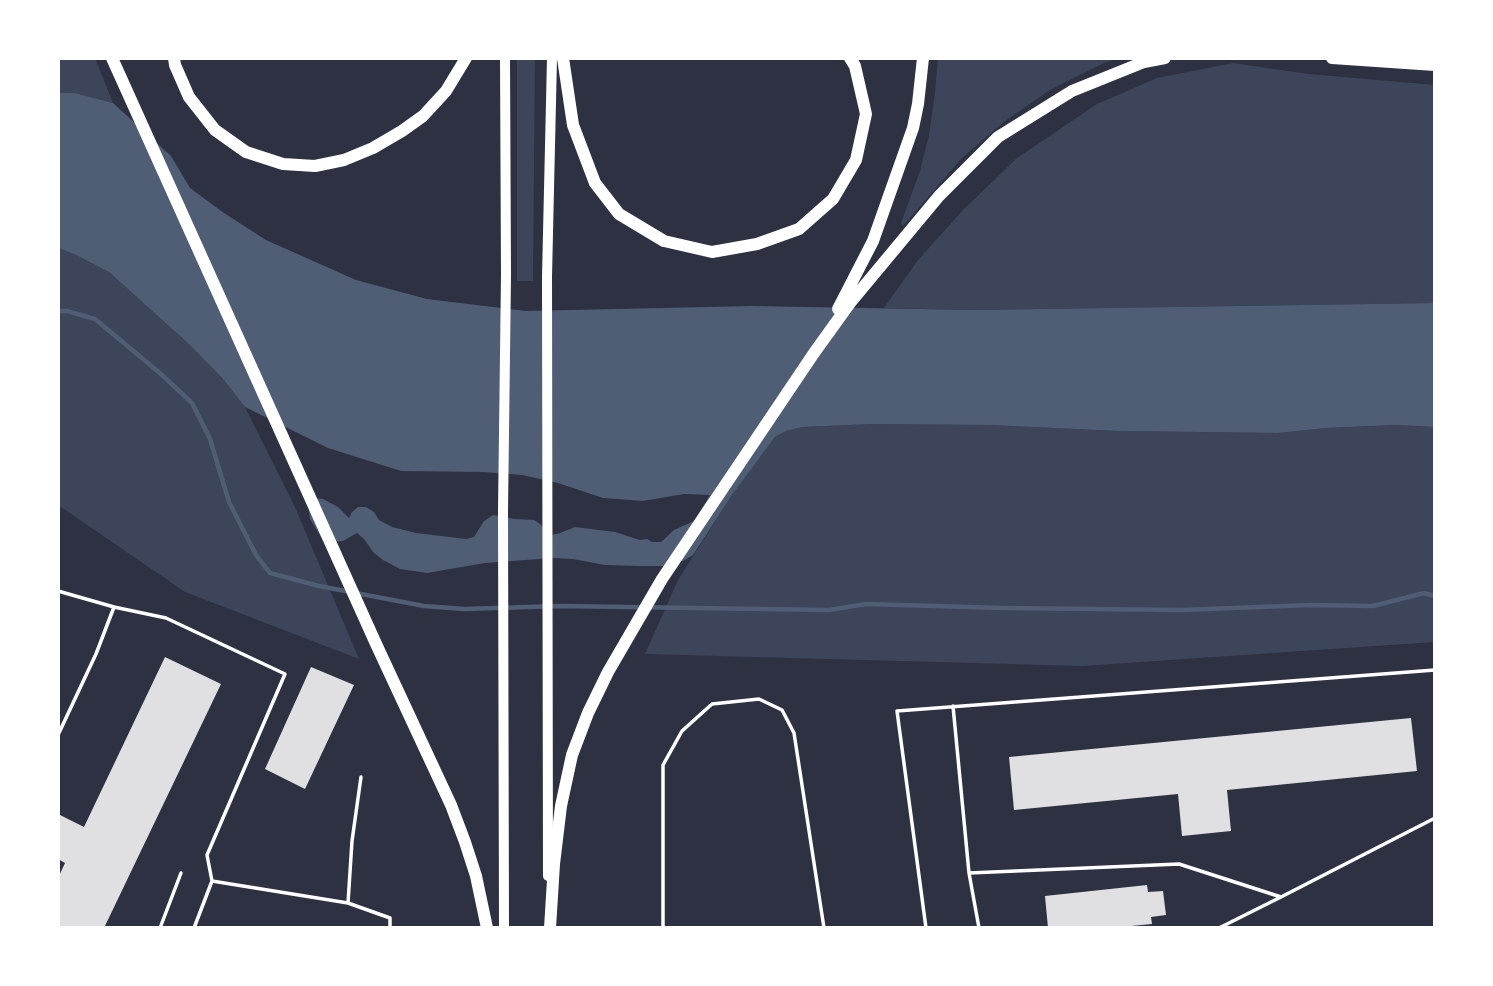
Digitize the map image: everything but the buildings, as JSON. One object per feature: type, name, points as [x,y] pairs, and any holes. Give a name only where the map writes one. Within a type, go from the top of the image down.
[{"type":"highway","points":[[112,58],[451,805],[476,876],[487,928]]},
{"type":"highway","points":[[174,58],[189,97],[215,130],[246,152],[284,164],[315,166],[344,160],[373,148],[423,116],[446,91],[466,58]]},
{"type":"highway","points":[[563,58],[573,125],[595,183],[619,214],[664,241],[712,252],[757,244],[799,229],[833,200],[856,160],[866,114],[855,66],[850,58]]},
{"type":"highway","points":[[814,353],[873,241],[913,128],[923,58]]},
{"type":"highway","points":[[549,928],[561,806],[572,755],[588,713],[608,672],[662,579],[814,353],[850,303],[939,196],[998,136],[1072,91],[1144,62],[1165,58]]},
{"type":"highway","points":[[1332,58],[1435,63]]},
{"type":"highway","points":[[1422,58],[1435,63]]},
{"type":"main road","points":[[504,928],[505,58]]},
{"type":"main road","points":[[549,928],[547,277],[552,58]]},
{"type":"lane","points":[[58,591],[166,618],[285,674],[207,855],[212,881],[194,928]]},
{"type":"lane","points":[[58,735],[96,654],[114,607]]},
{"type":"lane","points":[[926,928],[897,710],[1435,670]]},
{"type":"lane","points":[[663,928],[663,765],[682,731],[712,704],[759,699],[782,710],[794,733],[824,928]]},
{"type":"lane","points":[[953,706],[969,873],[979,928]]},
{"type":"lane","points":[[348,903],[352,841],[361,777]]},
{"type":"lane","points":[[1219,928],[1435,818]]},
{"type":"lane","points":[[969,873],[1179,864],[1281,897]]},
{"type":"lane","points":[[160,928],[181,873]]},
{"type":"lane","points":[[212,881],[348,903],[390,918],[390,928]]},
{"type":"shaded area","points":[[58,58],[95,58],[113,103],[75,93],[58,93]]},
{"type":"shaded area","points":[[517,58],[535,58],[533,281],[517,281]]},
{"type":"shaded area","points":[[938,58],[1121,58],[1104,63],[1050,90],[1005,121],[962,158],[903,226],[901,223],[920,171],[929,135]]},
{"type":"shaded area","points":[[1233,63],[1309,74],[1435,85],[1435,303],[976,310],[884,308],[918,260],[963,210],[1017,158],[1097,104],[1157,78]]},
{"type":"shaded area","points":[[58,93],[75,93],[113,103],[171,156],[190,188],[266,240],[356,280],[427,299],[526,311],[751,306],[976,310],[1435,303],[1435,427],[1396,425],[1278,433],[1118,431],[989,425],[874,424],[802,427],[775,437],[732,495],[693,555],[683,561],[663,566],[639,566],[605,565],[553,558],[485,563],[427,573],[400,569],[373,552],[357,533],[343,541],[333,542],[321,537],[310,519],[308,502],[313,498],[323,499],[338,507],[349,518],[358,507],[366,507],[374,512],[379,520],[392,527],[466,539],[474,537],[484,521],[493,515],[534,520],[551,535],[575,527],[661,542],[674,530],[694,521],[710,495],[684,494],[643,501],[603,498],[558,483],[522,475],[401,471],[328,448],[245,407],[223,379],[190,345],[109,272],[58,248]]},
{"type":"shaded area","points":[[58,248],[109,272],[190,345],[223,379],[245,407],[295,507],[359,659],[185,592],[58,505]]},
{"type":"shaded area","points":[[874,424],[1278,433],[1397,425],[1435,427],[1435,642],[1082,666],[645,654],[678,580],[732,495],[775,437],[802,427]]},
{"type":"waterway","points":[[58,311],[95,319],[192,403],[210,439],[229,502],[256,555],[270,573],[319,586],[424,606],[464,609],[560,606],[829,610],[866,604],[1182,610],[1310,605],[1373,606],[1424,593],[1435,596]]}]
